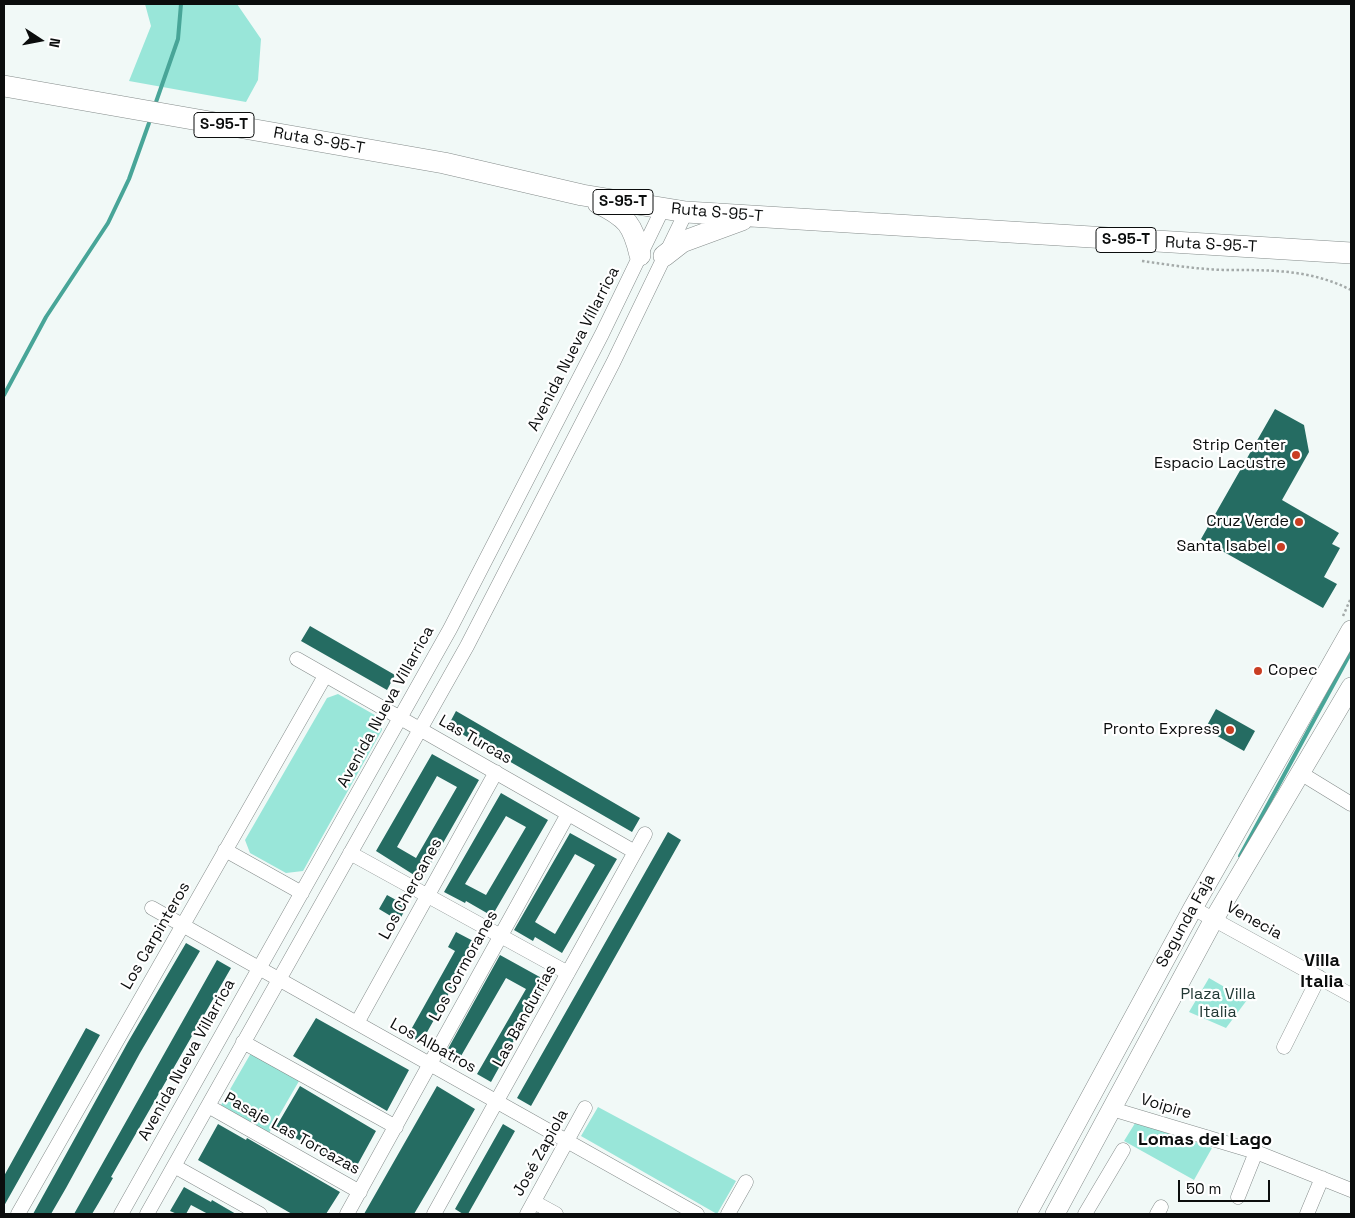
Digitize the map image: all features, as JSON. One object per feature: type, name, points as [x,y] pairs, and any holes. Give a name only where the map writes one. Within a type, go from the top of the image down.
[{"type":"main road","name":"Ruta S-95-T","points":[[4,86],[444,163],[582,195],[686,212],[1351,253]]},
{"type":"main road","points":[[582,195],[624,218],[634,232],[640,255]]},
{"type":"main road","points":[[664,256],[682,242],[702,233],[762,216]]},
{"type":"main road","points":[[1312,250],[1351,268]]},
{"type":"main road","name":"Segunda Faja","points":[[1027,1214],[1193,908],[1351,630]]},
{"type":"main road","name":"Segunda Faja","points":[[1055,1214],[1214,919],[1302,774],[1351,687]]},
{"type":"street","name":"Avenida Nueva Villarrica","points":[[121,1214],[401,718],[478,574],[663,208]]},
{"type":"street","points":[[147,1214],[420,730],[499,584],[615,359],[686,212]]},
{"type":"street","points":[[478,574],[499,584]]},
{"type":"street","name":"Las Turcas","points":[[297,659],[634,852]]},
{"type":"street","name":"Los Carpinteros","points":[[18,1214],[326,676]]},
{"type":"street","name":"Los Chercanes","points":[[357,1023],[496,772]]},
{"type":"street","points":[[1302,774],[1351,804]]},
{"type":"street","name":"Los Cormoranes","points":[[348,1214],[568,814]]},
{"type":"street","name":"Las Bandurrias","points":[[434,1214],[498,1102],[645,834]]},
{"type":"street","points":[[225,850],[302,893]]},
{"type":"street","points":[[350,854],[568,973]]},
{"type":"street","name":"Los Albatros","points":[[152,908],[697,1214]]},
{"type":"street","name":"Venecia","points":[[1193,908],[1351,995]]},
{"type":"street","points":[[1284,1048],[1319,977]]},
{"type":"street","points":[[243,1042],[396,1127]]},
{"type":"street","name":"Pasaje Las Torcazas","points":[[208,1106],[360,1192]]},
{"type":"street","name":"José Zapiola","points":[[527,1214],[585,1108]]},
{"type":"street","name":"Voipire","points":[[1112,1109],[1256,1152],[1351,1190]]},
{"type":"street","points":[[1085,1214],[1123,1150]]},
{"type":"street","points":[[1238,1197],[1256,1152]]},
{"type":"street","points":[[174,1166],[260,1214]]},
{"type":"street","points":[[1307,1214],[1322,1178]]},
{"type":"street","points":[[728,1214],[746,1182]]},
{"type":"street","points":[[534,1202],[556,1214]]},
{"type":"path","points":[[1142,261],[1189,268],[1302,273],[1328,279],[1351,290]]},
{"type":"green space","points":[[145,4],[237,4],[261,39],[258,80],[246,102],[129,81],[151,26]]},
{"type":"green space","points":[[338,694],[380,718],[382,730],[303,871],[286,873],[250,853],[245,840],[327,698]]},
{"type":"green space","name":"Plaza Villa Italia","points":[[1209,978],[1247,1000],[1226,1028],[1189,1012]]},
{"type":"green space","points":[[251,1053],[299,1081],[269,1133],[221,1105]]},
{"type":"green space","points":[[598,1107],[736,1181],[717,1214],[581,1136]]},
{"type":"green space","name":"Lomas del Lago","points":[[1137,1120],[1212,1148],[1194,1180],[1124,1141]]},
{"type":"building","points":[[1275,409],[1304,425],[1309,452],[1282,500],[1339,533],[1332,544],[1340,548],[1324,577],[1337,584],[1323,608],[1201,539]]},
{"type":"building","points":[[310,626],[395,675],[387,690],[301,641]]},
{"type":"building","name":"Pronto Express","points":[[1216,709],[1255,731],[1244,751],[1205,729]]},
{"type":"building","points":[[456,711],[640,818],[632,832],[448,726]]},
{"type":"building","points":[[432,754],[479,780],[422,880],[376,851]],"holes":[[[437,776],[457,787],[416,858],[397,847]]]},
{"type":"building","points":[[501,793],[548,820],[492,916],[466,901],[465,903],[444,892]],"holes":[[[506,816],[526,827],[486,895],[465,884]]]},
{"type":"building","points":[[668,832],[681,840],[531,1106],[517,1098]]},
{"type":"building","points":[[570,833],[617,859],[562,953],[535,937],[533,941],[514,930]],"holes":[[[575,854],[595,865],[555,934],[535,922]]]},
{"type":"building","points":[[387,895],[407,906],[399,921],[379,909]]},
{"type":"building","points":[[456,932],[477,943],[421,1043],[408,1035],[455,951],[448,947]]},
{"type":"building","points":[[186,943],[200,951],[140,1053],[51,1214],[33,1214],[128,1042]]},
{"type":"building","points":[[500,955],[547,981],[491,1082],[477,1074],[526,989],[506,978],[457,1063],[444,1056]]},
{"type":"building","points":[[217,960],[231,968],[111,1177],[113,1178],[92,1214],[74,1214]]},
{"type":"building","points":[[316,1018],[409,1070],[387,1111],[293,1056]]},
{"type":"building","points":[[86,1028],[100,1035],[4,1206],[4,1176]]},
{"type":"building","points":[[300,1086],[376,1131],[354,1171],[276,1127]]},
{"type":"building","points":[[437,1086],[475,1109],[414,1214],[364,1214]]},
{"type":"building","points":[[218,1124],[246,1140],[247,1138],[340,1192],[326,1214],[292,1214],[198,1160]]},
{"type":"building","points":[[503,1124],[515,1131],[468,1214],[463,1214],[455,1209]]},
{"type":"building","points":[[184,1187],[236,1214],[208,1214],[191,1205],[186,1214],[177,1214],[170,1211]]},
{"type":"waterway","points":[[156,102],[178,39],[181,4]]},
{"type":"waterway","points":[[4,395],[46,317],[108,223],[129,179],[149,123]]},
{"type":"waterway","points":[[1240,856],[1351,652]]},
{"type":"place","name":"Strip Center Espacio Lacustre","points":[[1296,455]]},
{"type":"place","name":"Cruz Verde","points":[[1299,522]]},
{"type":"place","name":"Santa Isabel","points":[[1281,547]]},
{"type":"place","name":"Copec","points":[[1258,671]]},
{"type":"place","name":"Pronto Express","points":[[1230,730]]},
{"type":"district","name":"Villa Italia","points":[[1322,971]]},
{"type":"district","name":"Lomas del Lago","points":[[1205,1140]]}]
